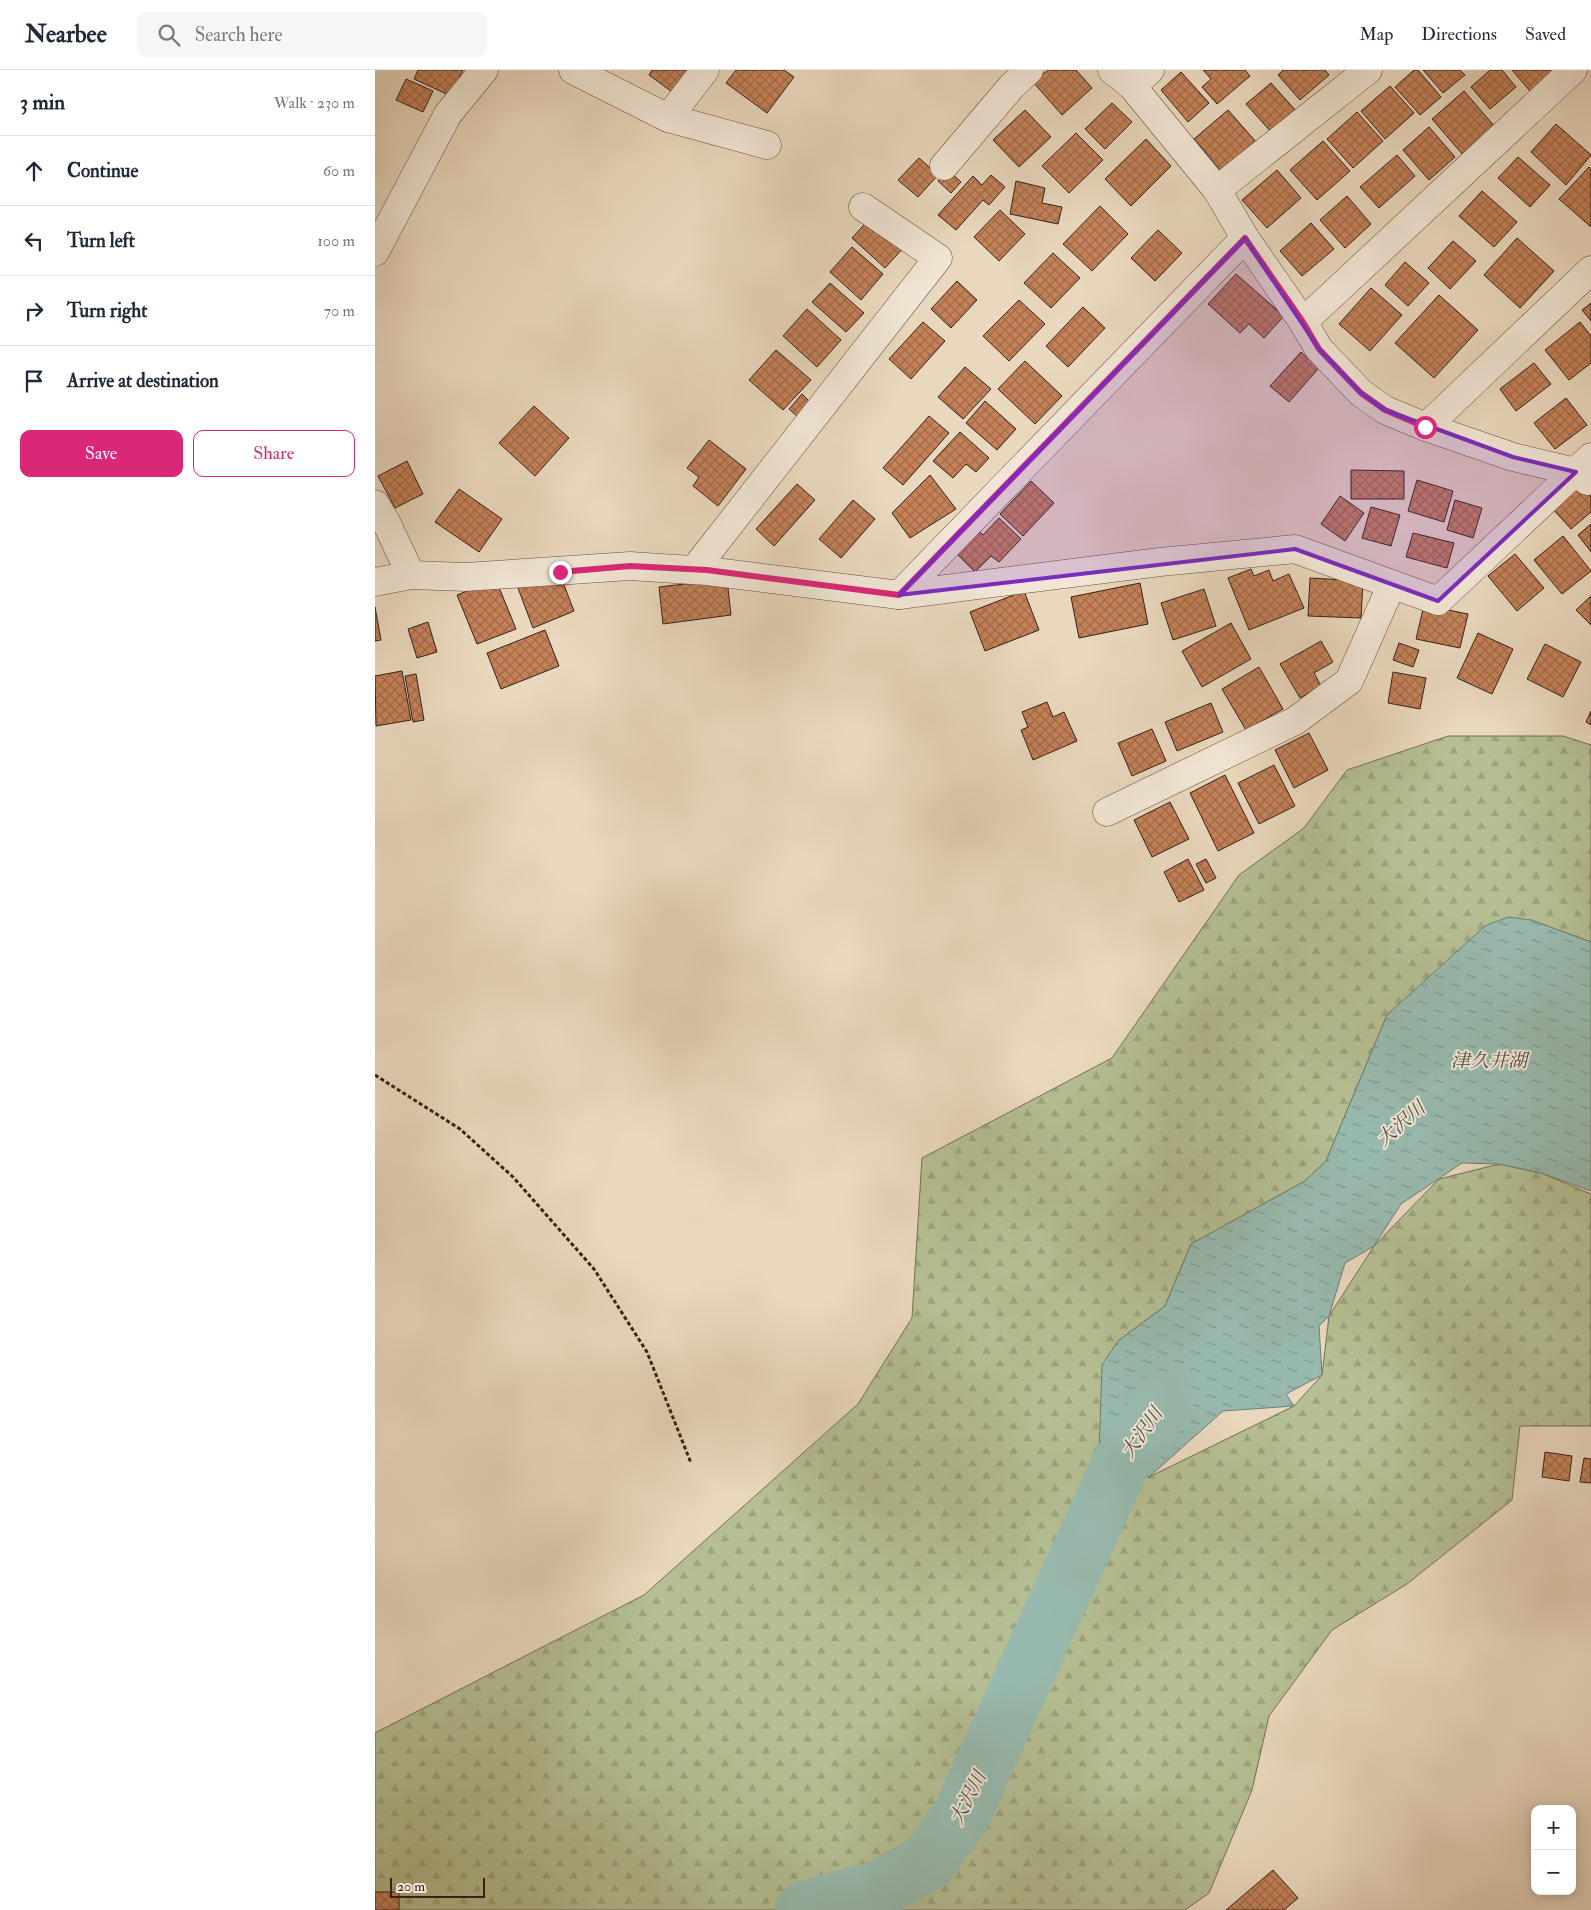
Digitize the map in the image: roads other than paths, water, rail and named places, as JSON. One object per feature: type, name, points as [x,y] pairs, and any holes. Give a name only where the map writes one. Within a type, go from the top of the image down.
[{"type":"street","points":[[375,252],[447,114],[484,70]]},
{"type":"street","points":[[573,70],[668,118],[767,144]]},
{"type":"street","points":[[668,118],[705,70]]},
{"type":"street","points":[[1217,190],[1367,70]]},
{"type":"street","points":[[1303,322],[1573,70]]},
{"type":"street","points":[[1131,75],[1217,190],[1245,238],[1303,322],[1319,349],[1361,393],[1385,410],[1425,427],[1513,457],[1586,471]]},
{"type":"street","points":[[945,166],[1013,76]]},
{"type":"street","points":[[694,570],[938,258],[863,207]]},
{"type":"street","points":[[899,595],[1245,238]]},
{"type":"street","points":[[1425,427],[1591,270]]},
{"type":"street","points":[[375,582],[411,575],[465,577],[630,566],[694,570],[899,595],[1160,562],[1295,550],[1438,601],[1586,471]]},
{"type":"street","points":[[375,504],[386,522],[411,575]]},
{"type":"street","points":[[1107,812],[1295,721],[1349,681],[1392,584]]},
{"type":"water","name":"津久井湖","points":[[1508,917],[1531,920],[1591,942],[1591,1191],[1541,1173],[1499,1164],[1462,1163],[1401,1204],[1374,1246],[1345,1263],[1329,1316],[1319,1326],[1322,1375],[1286,1394],[1294,1406],[1223,1411],[1149,1477],[1099,1453],[1102,1365],[1118,1341],[1165,1306],[1191,1244],[1305,1181],[1326,1161],[1387,1015],[1485,926]]},
{"type":"waterway","name":"大沢川","points":[[804,1910],[880,1889],[928,1862],[961,1816],[1120,1465],[1165,1400]]}]
